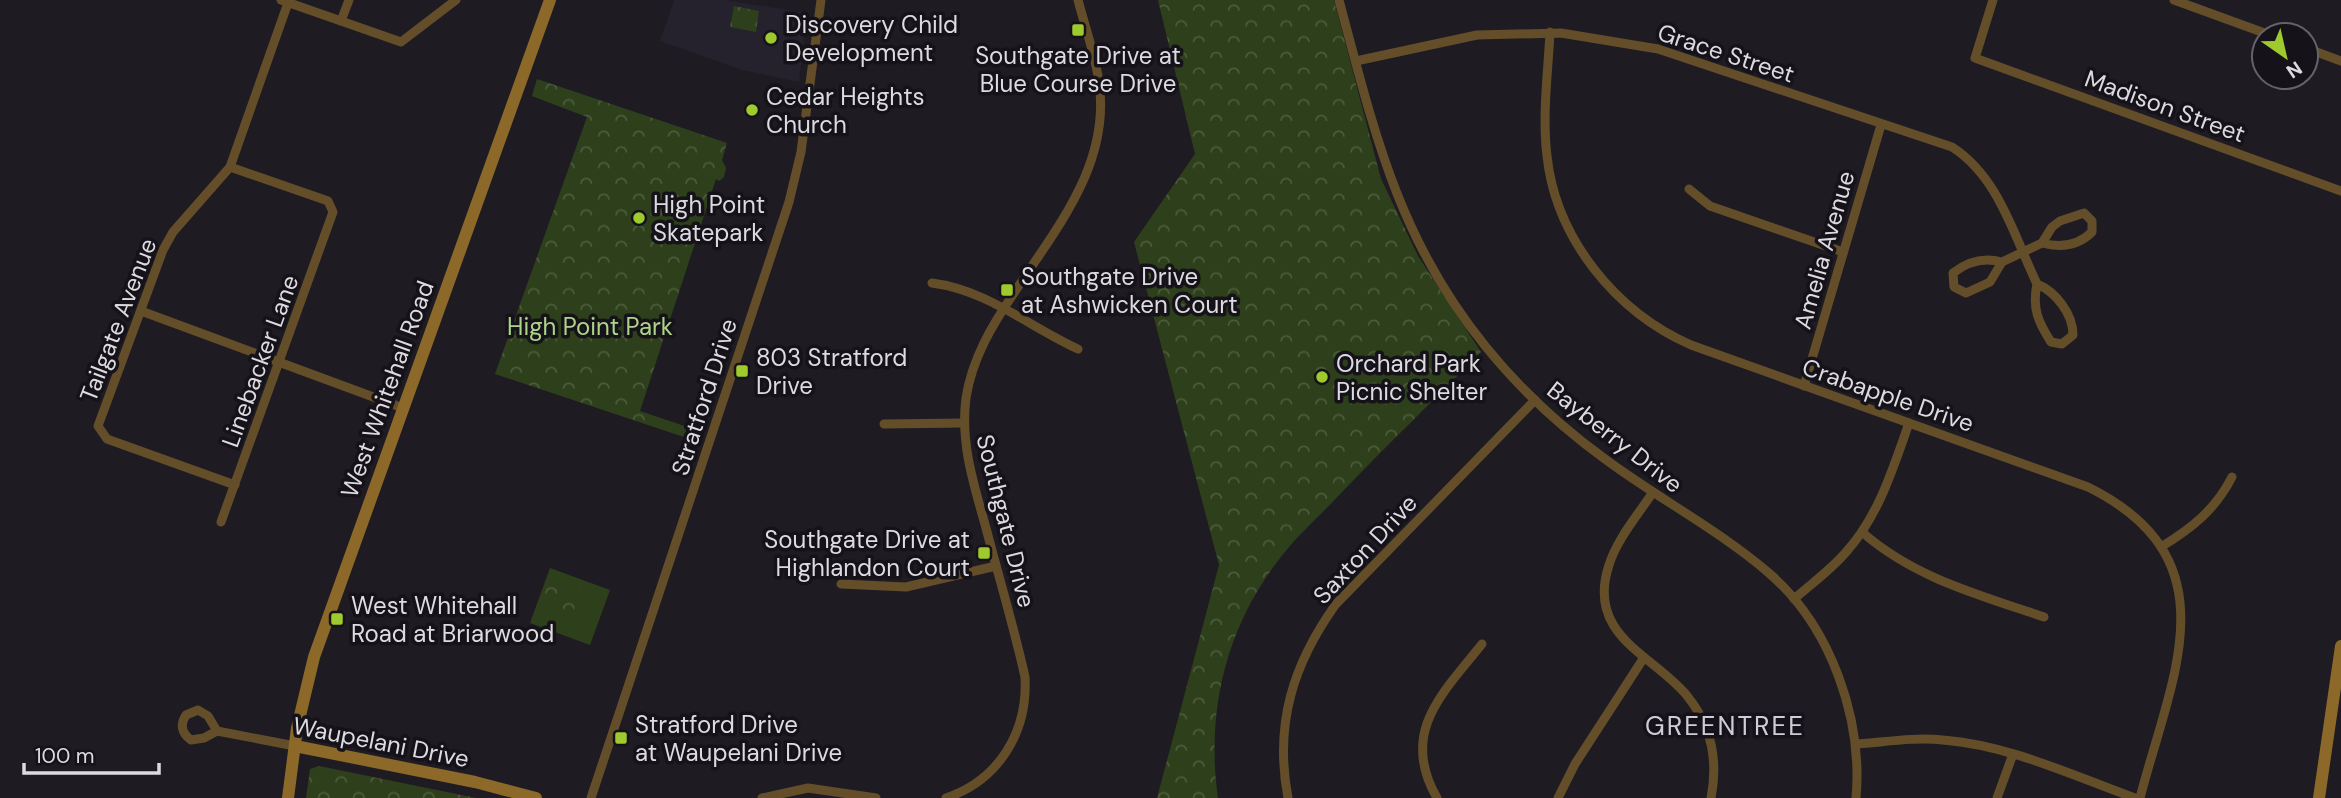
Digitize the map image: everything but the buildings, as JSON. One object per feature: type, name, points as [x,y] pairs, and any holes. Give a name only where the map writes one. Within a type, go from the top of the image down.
[{"type":"main road","name":"West Whitehall Road","points":[[288,798],[295,746],[314,657],[550,0]]},
{"type":"main road","points":[[2319,798],[2341,646]]},
{"type":"main road","name":"Waupelani Drive","points":[[295,746],[475,782],[536,798]]},
{"type":"street","points":[[341,21],[349,0]]},
{"type":"street","points":[[286,1],[401,42],[456,0]]},
{"type":"street","name":"Stratford Drive","points":[[591,798],[789,202],[801,152],[821,0]]},
{"type":"street","name":"Southgate Drive","points":[[946,798],[975,785],[996,766],[1013,741],[1023,710],[1025,677],[971,474],[964,426],[971,376],[980,351],[1004,308],[1075,199],[1094,158],[1100,125],[1099,83],[1078,0]]},
{"type":"street","name":"Bayberry Drive","points":[[1339,0],[1384,165],[1419,247],[1474,332],[1535,400],[1579,439],[1753,560],[1794,599],[1826,650],[1838,677],[1856,744],[1856,798]]},
{"type":"street","name":"Madison Street","points":[[1993,0],[1975,58],[2341,191]]},
{"type":"street","points":[[2174,0],[2250,28]]},
{"type":"street","name":"Tailgate Avenue","points":[[235,485],[107,439],[98,426],[173,232],[230,167],[286,1]]},
{"type":"street","name":"Grace Street","points":[[1356,61],[1477,35],[1550,32],[1658,49],[1952,147],[1976,164],[1989,181],[2037,284]]},
{"type":"street","name":"Crabapple Drive","points":[[1550,32],[1547,158],[1562,214],[1592,267],[1617,296],[1663,331],[1698,347],[2088,486],[2131,512],[2161,547],[2180,591],[2183,636],[2138,798]]},
{"type":"street","points":[[2320,53],[2341,61]]},
{"type":"street","name":"Amelia Avenue","points":[[1804,386],[1881,125]]},
{"type":"street","name":"Linebacker Lane","points":[[221,522],[333,212],[328,201],[230,167]]},
{"type":"street","points":[[1689,190],[1710,206],[1843,252]]},
{"type":"street","points":[[2002,262],[1985,286],[1966,293],[1954,287],[1951,279],[1958,268],[1978,260],[2002,262],[2022,253],[2042,243],[2052,227],[2072,215],[2084,213],[2092,221],[2092,232],[2074,244],[2055,246],[2042,243]]},
{"type":"street","points":[[932,283],[967,289],[1078,349]]},
{"type":"street","points":[[2037,284],[2053,293],[2069,321],[2073,335],[2062,344],[2051,342],[2038,319],[2034,302],[2037,284]]},
{"type":"street","points":[[141,311],[403,408]]},
{"type":"street","name":"Saxton Drive","points":[[1288,798],[1282,753],[1285,713],[1296,674],[1317,630],[1336,604],[1535,400]]},
{"type":"street","points":[[1794,599],[1824,576],[1862,532],[1877,509],[1909,423]]},
{"type":"street","points":[[884,424],[964,426]]},
{"type":"street","points":[[2161,547],[2197,524],[2211,511],[2232,477]]},
{"type":"street","points":[[1653,492],[1614,553],[1605,579],[1612,620],[1620,636],[1643,659],[1676,684],[1701,716],[1714,758],[1711,798]]},
{"type":"street","points":[[1862,532],[1889,554],[1940,582],[2044,617]]},
{"type":"street","points":[[841,584],[905,587],[996,566]]},
{"type":"street","points":[[1437,798],[1423,768],[1422,738],[1426,723],[1438,700],[1482,644]]},
{"type":"street","points":[[1558,798],[1591,739],[1643,659]]},
{"type":"street","name":"Waupelani Drive","points":[[217,731],[295,746]]},
{"type":"street","points":[[1856,744],[1944,740],[2013,754],[2138,798]]},
{"type":"street","points":[[1997,798],[2013,754]]},
{"type":"street","points":[[762,798],[808,788],[876,798]]},
{"type":"shaded area","points":[[674,0],[725,0],[807,13],[799,82],[742,70],[660,41]]},
{"type":"green space","points":[[1158,0],[1334,0],[1381,179],[1418,256],[1481,352],[1300,535],[1259,588],[1232,644],[1218,704],[1215,767],[1218,798],[1157,798],[1219,565],[1134,242],[1195,154]]},
{"type":"green space","points":[[734,6],[759,11],[756,32],[730,27]]},
{"type":"green space","name":"High Point Park","points":[[537,79],[727,143],[722,160],[726,168],[724,177],[719,181],[716,179],[640,411],[696,430],[693,440],[495,374],[587,117],[532,96]]},
{"type":"green space","points":[[550,568],[610,590],[590,645],[530,623]]},
{"type":"green space","points":[[550,579],[581,590],[573,613],[541,602]]},
{"type":"green space","points":[[319,766],[476,798],[306,798],[310,769]]},
{"type":"place","name":"Southgate Drive at Blue Course Drive","points":[[1078,30]]},
{"type":"place","name":"Discovery Child Development","points":[[771,38]]},
{"type":"place","name":"Cedar Heights Church","points":[[752,110]]},
{"type":"place","name":"High Point Skatepark","points":[[639,218]]},
{"type":"place","name":"Southgate Drive at Ashwicken Court","points":[[1007,290]]},
{"type":"place","name":"803 Stratford Drive","points":[[742,371]]},
{"type":"place","name":"Orchard Park Picnic Shelter","points":[[1322,377]]},
{"type":"place","name":"Southgate Drive at Highlandon Court","points":[[984,553]]},
{"type":"place","name":"West Whitehall Road at Briarwood","points":[[337,619]]},
{"type":"place","name":"Stratford Drive at Waupelani Drive","points":[[621,738]]},
{"type":"district","name":"GREENTREE","points":[[1725,726]]}]
